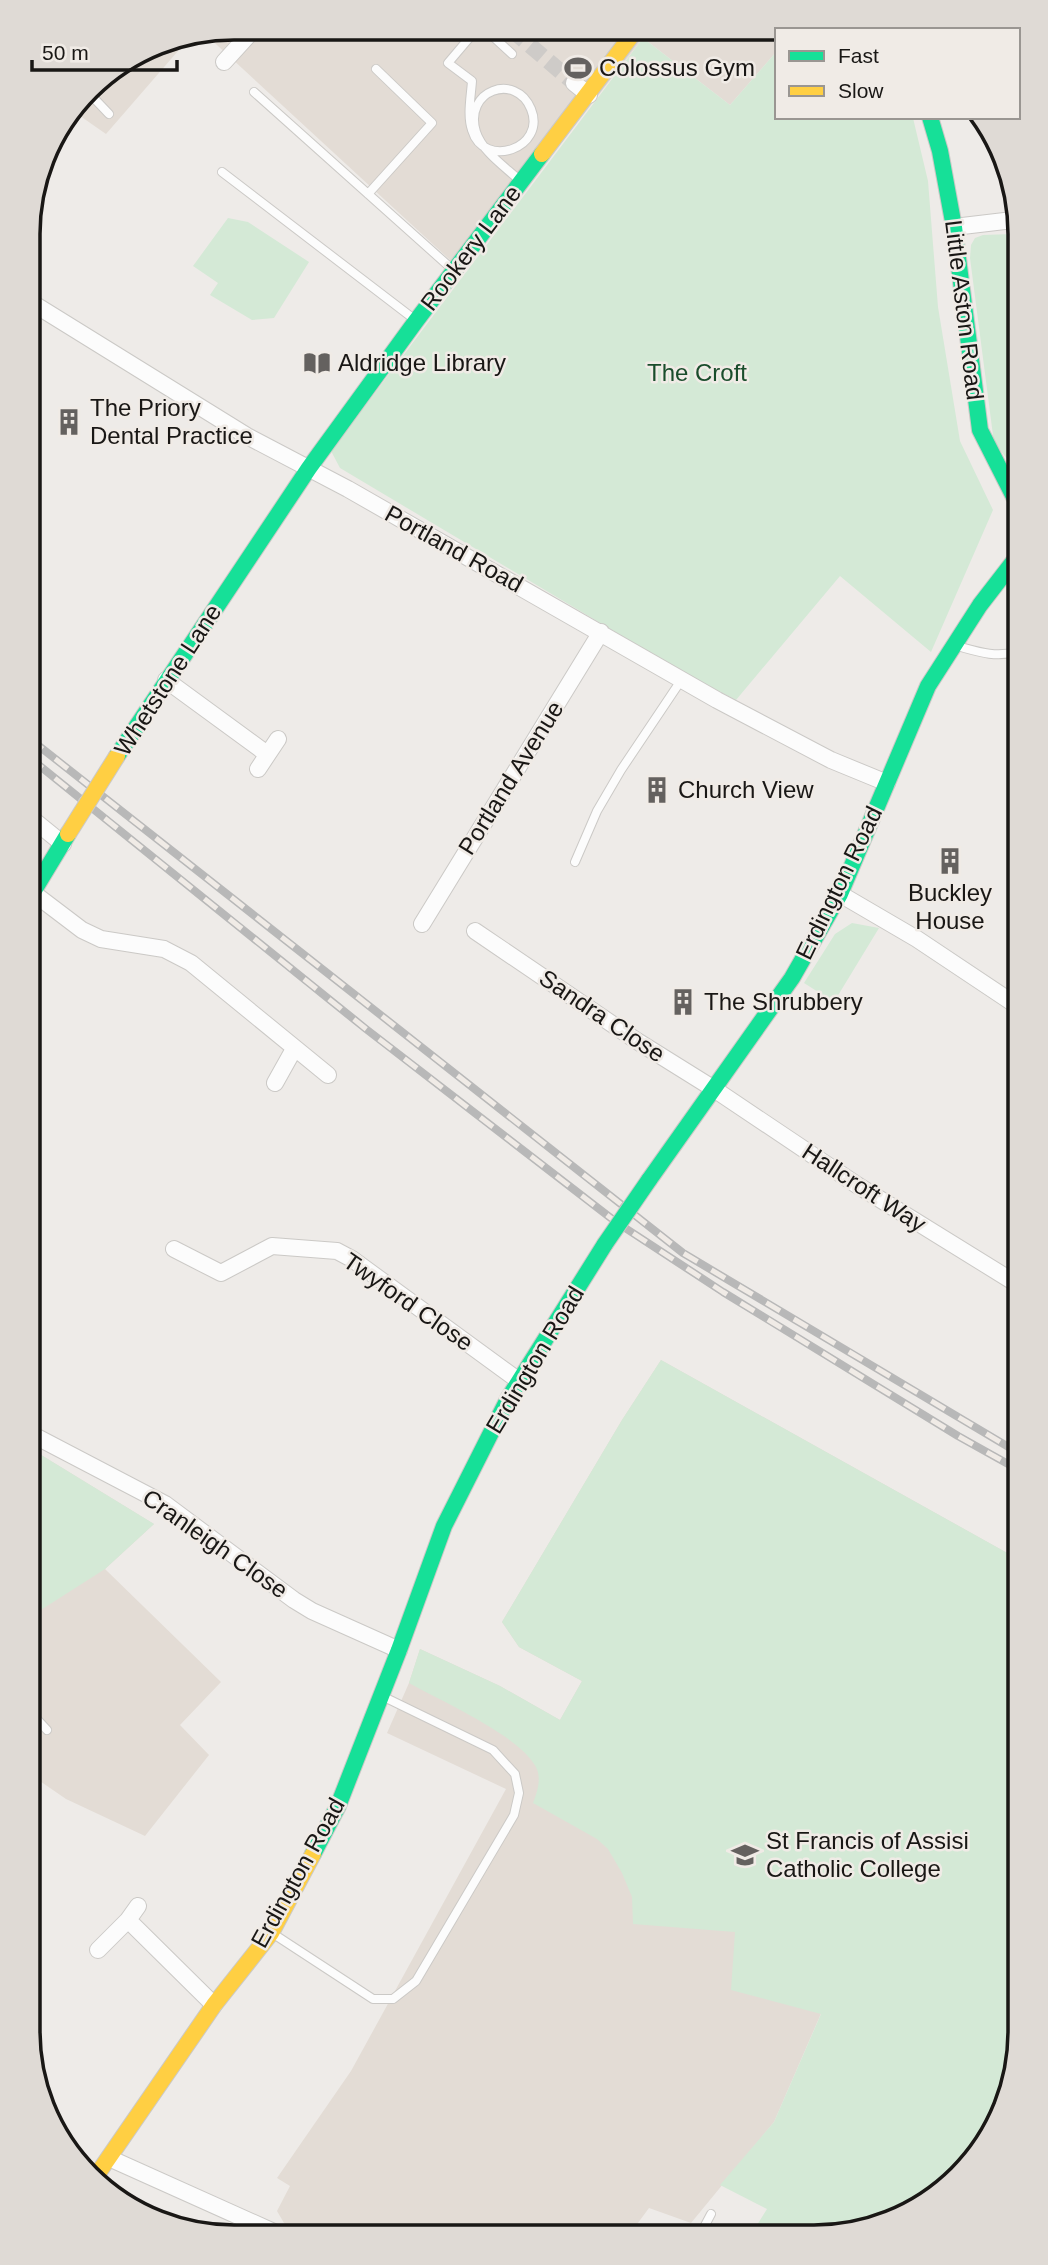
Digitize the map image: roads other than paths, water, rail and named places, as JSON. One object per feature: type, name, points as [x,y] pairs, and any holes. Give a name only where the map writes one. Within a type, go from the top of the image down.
[{"type":"street","points":[[224,62],[243,40]]},
{"type":"street","name":"Rookery Lane","points":[[309,468],[520,181],[589,95],[628,40]]},
{"type":"street","points":[[575,83],[589,95]]},
{"type":"street","name":"Little Aston Road","points":[[931,119],[940,151],[954,228],[980,430],[1008,485]]},
{"type":"street","points":[[954,228],[1007,221]]},
{"type":"street","name":"Portland Road","points":[[41,308],[160,376],[309,468],[682,679],[831,760],[887,783]]},
{"type":"street","name":"Whetstone Lane","points":[[41,879],[166,680],[309,468]]},
{"type":"street","name":"Erdington Road","points":[[100,2170],[214,2005],[271,1933],[338,1806],[444,1526],[519,1381],[605,1244],[792,978],[840,894],[928,686],[980,605],[1008,569]]},
{"type":"street","name":"Portland Avenue","points":[[422,924],[601,632]]},
{"type":"street","points":[[166,680],[267,754]]},
{"type":"street","points":[[258,769],[278,739]]},
{"type":"street","points":[[41,824],[65,839]]},
{"type":"street","points":[[840,894],[1008,999]]},
{"type":"street","points":[[41,899],[82,930],[101,939],[164,949],[191,963],[328,1075]]},
{"type":"street","name":"Sandra Close","points":[[475,931],[495,934],[637,1041],[714,1089]]},
{"type":"street","points":[[275,1083],[294,1049]]},
{"type":"street","name":"Hallcroft Way","points":[[714,1089],[857,1185],[1007,1278]]},
{"type":"street","name":"Twyford Close","points":[[174,1250],[221,1273],[272,1246],[337,1251],[352,1259],[519,1381]]},
{"type":"street","name":"Cranleigh Close","points":[[40,1438],[164,1504],[312,1611],[399,1650]]},
{"type":"street","points":[[99,1950],[138,1906]]},
{"type":"street","points":[[128,1920],[214,2005]]},
{"type":"street","points":[[109,2158],[270,2225]]},
{"type":"lane","points":[[467,40],[449,63],[472,81],[472,131],[480,141]]},
{"type":"lane","points":[[497,40],[512,54]]},
{"type":"lane","points":[[368,194],[432,123],[376,69]]},
{"type":"lane","points":[[480,141],[476,132],[475,107],[486,93],[506,89],[525,98],[531,107],[533,127],[530,136],[523,144],[505,152],[486,148]]},
{"type":"lane","points":[[254,92],[454,271]]},
{"type":"lane","points":[[95,99],[109,114]]},
{"type":"lane","points":[[486,148],[520,181]]},
{"type":"lane","points":[[222,172],[416,321]]},
{"type":"lane","points":[[954,646],[982,653],[1008,654]]},
{"type":"lane","points":[[575,862],[609,790],[682,679]]},
{"type":"lane","points":[[271,1933],[373,1999],[393,1999],[416,1981],[514,1815],[519,1793],[515,1774],[494,1751],[382,1695]]},
{"type":"lane","points":[[40,1723],[47,1730]]},
{"type":"lane","points":[[705,2225],[711,2214]]},
{"type":"tunnel","points":[[524,40],[574,83]]},
{"type":"railway","points":[[41,747],[683,1253],[1007,1446]]},
{"type":"railway","points":[[41,767],[366,1029],[616,1222],[723,1292],[1007,1464]]},
{"type":"place","name":"Colossus Gym","points":[[578,68]]},
{"type":"place","name":"Aldridge Library","points":[[317,363]]},
{"type":"place","name":"The Priory Dental Practice","points":[[69,422]]},
{"type":"place","name":"Church View","points":[[657,790]]},
{"type":"place","name":"Buckley House","points":[[950,861]]},
{"type":"place","name":"The Shrubbery","points":[[683,1002]]},
{"type":"place","name":"St Francis of Assisi Catholic College","points":[[745,1855]]},
{"type":"park label","name":"The Croft","points":[[697,373]]}]
